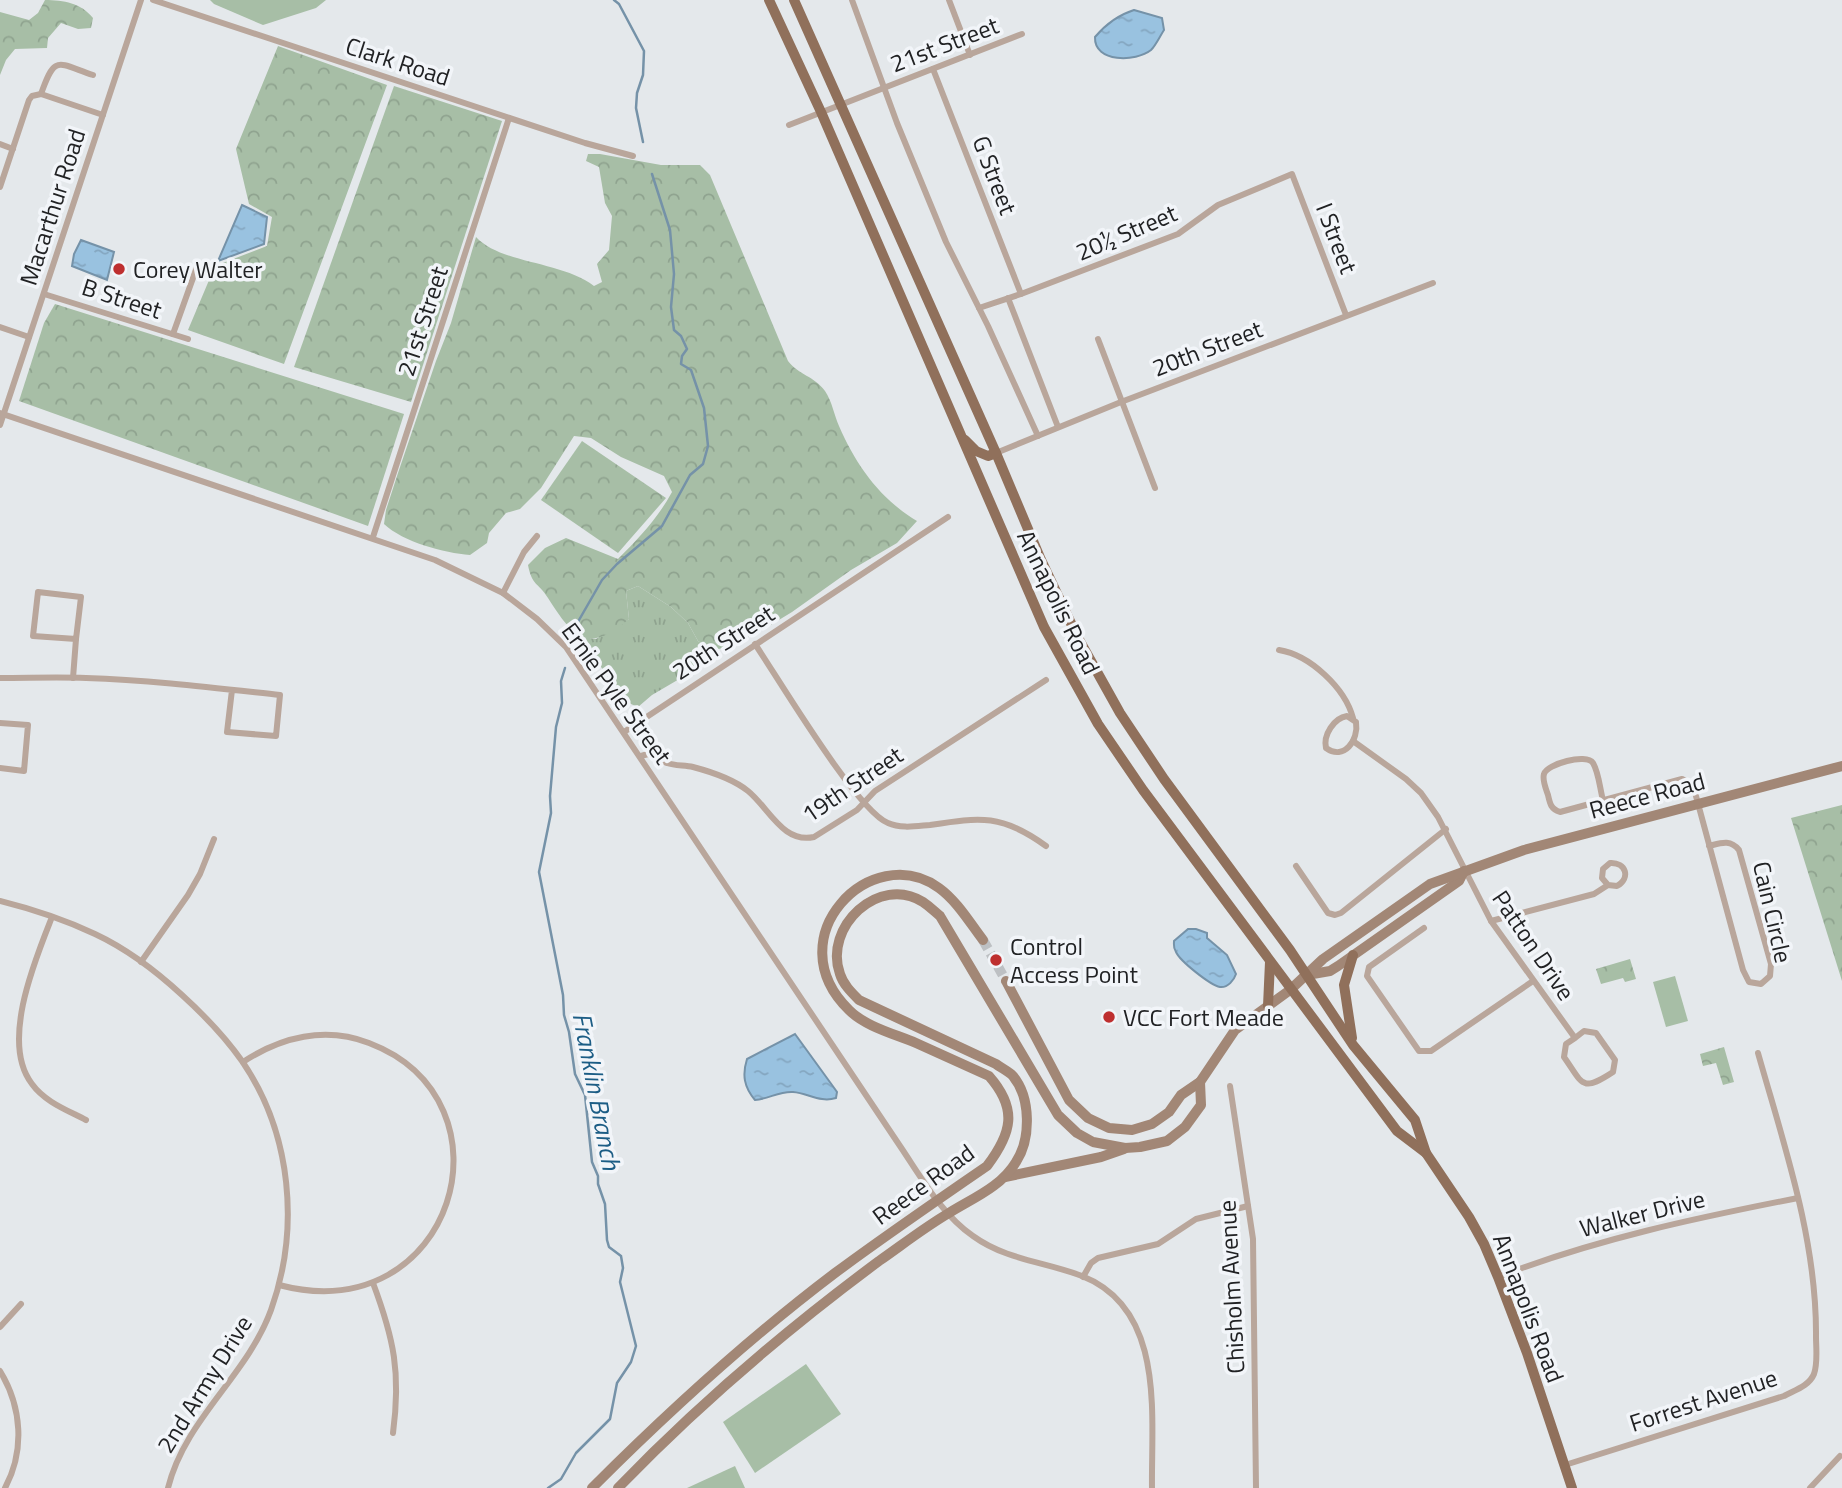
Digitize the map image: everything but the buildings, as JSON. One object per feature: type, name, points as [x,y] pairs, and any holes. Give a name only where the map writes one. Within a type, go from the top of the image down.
[{"type":"main road","name":"Annapolis Road","points":[[769,0],[821,112],[1044,627],[1098,724],[1158,812],[1397,1131],[1426,1153]]},
{"type":"main road","name":"Annapolis Road","points":[[794,0],[996,453],[1041,561],[1077,635],[1120,713],[1164,779],[1290,950],[1353,1045],[1415,1120],[1426,1153],[1484,1244],[1572,1488]]},
{"type":"main road","points":[[960,436],[976,451],[988,456],[996,453]]},
{"type":"main road","points":[[1353,955],[1343,985],[1353,1045]]},
{"type":"main road","points":[[1268,1006],[1270,962]]},
{"type":"street","name":"Macarthur Road","points":[[0,425],[142,0]]},
{"type":"street","name":"Clark Road","points":[[153,0],[584,143],[633,156]]},
{"type":"street","points":[[852,0],[897,123],[946,242],[1038,436]]},
{"type":"street","points":[[949,0],[970,55]]},
{"type":"street","name":"21st Street","points":[[840,104],[1022,34]]},
{"type":"street","points":[[41,94],[49,70],[54,65],[60,64],[93,75]]},
{"type":"street","name":"G Street","points":[[933,69],[1021,295]]},
{"type":"street","points":[[0,187],[32,96],[41,94],[103,115]]},
{"type":"street","points":[[789,125],[840,104]]},
{"type":"street","name":"21st Street","points":[[373,537],[509,118]]},
{"type":"street","points":[[0,144],[13,149]]},
{"type":"street","name":"20½ Street","points":[[979,308],[1021,295],[1178,234],[1218,205],[1292,174]]},
{"type":"street","name":"I Street","points":[[1292,174],[1346,315]]},
{"type":"street","points":[[173,334],[198,264]]},
{"type":"street","name":"20th Street","points":[[996,453],[1121,402],[1433,283]]},
{"type":"street","name":"B Street","points":[[44,294],[188,339]]},
{"type":"street","points":[[1008,298],[1058,427]]},
{"type":"street","points":[[0,327],[29,337]]},
{"type":"street","points":[[1098,339],[1155,488]]},
{"type":"street","name":"Ernie Pyle Street","points":[[2,413],[373,537],[461,570],[502,593],[537,619],[566,647],[948,1213],[973,1236],[992,1247],[1018,1258],[1083,1277],[1109,1292],[1135,1323],[1142,1340],[1149,1374],[1152,1488]]},
{"type":"street","name":"20th Street","points":[[624,732],[948,517]]},
{"type":"street","points":[[502,593],[524,552],[537,536]]},
{"type":"street","points":[[73,678],[81,597],[38,592],[33,635],[76,639]]},
{"type":"street","points":[[755,644],[864,804],[881,820],[905,827],[981,819],[999,820],[1015,826],[1046,846]]},
{"type":"street","points":[[1279,650],[1301,656],[1315,666],[1350,708],[1357,727],[1353,741],[1347,749],[1339,752],[1326,748],[1325,742],[1335,722],[1340,717],[1353,718]]},
{"type":"street","points":[[0,686],[0,678],[73,678],[156,683],[232,690],[280,695],[276,736],[227,732],[232,690]]},
{"type":"street","name":"19th Street","points":[[641,756],[648,754],[670,764],[694,767],[729,779],[756,798],[785,832],[799,839],[814,837],[857,810],[875,791],[1046,680]]},
{"type":"street","points":[[0,723],[28,725],[24,771],[0,768]]},
{"type":"street","name":"Patton Drive","points":[[1353,741],[1421,793],[1446,829],[1464,871],[1491,921],[1575,1038]]},
{"type":"street","points":[[1603,800],[1593,764],[1588,759],[1582,757],[1549,767],[1545,771],[1543,777],[1551,806],[1560,812],[1682,779],[1693,785],[1698,803]]},
{"type":"street","name":"Reece Road","points":[[1006,981],[1069,1100],[1088,1118],[1109,1128],[1132,1130],[1152,1124],[1169,1112],[1181,1095],[1200,1082],[1235,1030],[1290,990],[1334,951],[1430,884],[1524,850],[1842,766]]},
{"type":"street","name":"Cain Circle","points":[[1698,803],[1709,846],[1745,976],[1751,982],[1761,984],[1770,976],[1771,964],[1738,850],[1734,844],[1728,842],[1709,846]]},
{"type":"street","points":[[1296,866],[1328,913],[1335,915],[1446,829]]},
{"type":"street","points":[[141,962],[194,884],[214,839]]},
{"type":"street","name":"Reece Road","points":[[1305,975],[1330,971],[1459,881],[1464,871]]},
{"type":"street","name":"Reece Road","points":[[592,1488],[642,1438],[737,1352],[834,1274],[987,1166],[1003,1144],[1009,1124],[1008,1104],[989,1076],[879,1028],[852,1013],[837,997],[828,979],[822,938],[838,905],[853,892],[885,877],[903,875],[921,878],[939,887],[956,903],[983,940]]},
{"type":"street","points":[[1491,921],[1594,894],[1608,885]]},
{"type":"street","name":"Reece Road","points":[[1006,1177],[1024,1145],[1027,1125],[1020,1088],[1012,1075],[996,1064],[859,1000],[839,973],[838,944],[844,927],[853,913],[867,902],[886,896],[904,895],[923,901],[940,916],[1058,1115],[1077,1133],[1093,1142],[1125,1148]]},
{"type":"street","name":"2nd Army Drive","points":[[0,901],[96,934],[141,962],[196,1008],[243,1062],[277,1136],[286,1177],[288,1226],[279,1285],[262,1330],[247,1359],[191,1433],[168,1488]]},
{"type":"street","points":[[52,917],[36,959],[25,1000],[20,1034],[20,1059],[25,1073],[41,1094],[86,1120]]},
{"type":"street","points":[[1424,928],[1369,967],[1367,976],[1419,1051],[1431,1051],[1533,981]]},
{"type":"street","name":"Patton Drive","points":[[1584,1031],[1596,1033],[1615,1060],[1613,1072],[1594,1084],[1587,1085],[1580,1081],[1563,1056],[1566,1044],[1575,1038],[1584,1031]]},
{"type":"street","points":[[243,1062],[278,1042],[303,1036],[348,1037],[380,1047],[398,1057],[423,1080],[432,1092],[452,1141],[454,1165],[448,1199],[436,1229],[416,1255],[394,1272],[373,1283],[350,1290],[325,1292],[279,1285]]},
{"type":"street","name":"Forrest Avenue","points":[[1565,1465],[1784,1396],[1807,1384],[1814,1373],[1816,1320],[1798,1198],[1758,1053]]},
{"type":"street","name":"Reece Road","points":[[618,1488],[682,1425],[779,1339],[880,1261],[948,1213],[1006,1177],[1101,1157],[1125,1148],[1167,1141],[1185,1127],[1201,1105],[1200,1082]]},
{"type":"street","name":"Chisholm Avenue","points":[[1230,1086],[1248,1206],[1254,1272],[1256,1488]]},
{"type":"street","name":"Walker Drive","points":[[1498,1277],[1580,1248],[1658,1227],[1798,1198]]},
{"type":"street","points":[[1083,1277],[1091,1263],[1098,1258],[1158,1244],[1196,1219],[1248,1206]]},
{"type":"street","points":[[373,1283],[388,1325],[396,1363],[397,1389],[393,1433]]},
{"type":"street","points":[[0,1327],[21,1304]]},
{"type":"street","points":[[0,1371],[14,1402],[19,1431],[16,1459],[5,1488]]},
{"type":"street","points":[[1810,1488],[1840,1456]]},
{"type":"green space","points":[[45,0],[65,2],[83,9],[93,18],[91,28],[78,29],[61,23],[48,38],[47,48],[15,49],[6,60],[0,75],[0,12],[29,20],[38,13]]},
{"type":"green space","points":[[210,0],[326,0],[316,8],[263,25]]},
{"type":"green space","points":[[278,46],[387,85],[284,364],[188,330],[215,266],[267,246],[272,217],[249,204],[236,149]]},
{"type":"green space","points":[[394,86],[502,121],[411,402],[294,367]]},
{"type":"green space","points":[[588,154],[661,165],[700,165],[710,175],[788,361],[825,391],[846,440],[870,480],[892,502],[917,521],[897,543],[851,570],[792,612],[754,635],[714,651],[698,641],[688,623],[671,607],[638,586],[626,591],[629,619],[602,636],[582,637],[565,623],[533,580],[528,565],[545,548],[566,538],[618,559],[648,527],[672,492],[664,476],[621,457],[591,438],[574,436],[541,488],[520,509],[506,513],[489,533],[487,543],[470,555],[424,546],[384,524],[398,473],[451,323],[476,237],[500,253],[565,272],[594,286],[602,282],[597,264],[609,250],[612,216],[605,203],[599,167],[586,161]]},
{"type":"green space","points":[[55,304],[404,414],[368,526],[19,401],[44,323]]},
{"type":"green space","points":[[582,441],[666,498],[618,553],[541,500]]},
{"type":"green space","points":[[638,586],[671,607],[688,623],[698,641],[714,651],[710,661],[652,695],[638,707],[625,700],[577,636],[596,639],[629,619],[626,591]]},
{"type":"green space","points":[[1842,805],[1842,981],[1791,818]]},
{"type":"green space","points":[[1630,959],[1636,979],[1625,982],[1623,978],[1601,984],[1596,969]]},
{"type":"green space","points":[[1675,976],[1688,1021],[1666,1027],[1653,982]]},
{"type":"green space","points":[[1724,1047],[1734,1082],[1723,1085],[1716,1063],[1703,1066],[1700,1054]]},
{"type":"green space","points":[[806,1364],[841,1414],[755,1473],[723,1422]]},
{"type":"green space","points":[[735,1466],[745,1488],[687,1488]]},
{"type":"water","points":[[1134,10],[1162,18],[1164,30],[1153,48],[1136,57],[1126,58],[1108,56],[1101,52],[1095,37],[1113,20]]},
{"type":"water","points":[[242,205],[267,217],[264,244],[218,261]]},
{"type":"water","points":[[81,240],[114,252],[107,280],[72,266]]},
{"type":"water","points":[[1188,929],[1207,933],[1207,938],[1227,955],[1236,974],[1228,985],[1220,987],[1209,982],[1189,967],[1174,949],[1174,941]]},
{"type":"water","points":[[795,1034],[837,1092],[836,1098],[819,1099],[788,1092],[755,1100],[745,1081],[747,1059]]},
{"type":"waterway","name":"Franklin Branch","points":[[614,0],[619,4],[644,51],[643,75],[637,93],[636,108],[643,142]]},
{"type":"waterway","name":"Franklin Branch","points":[[575,627],[602,580],[662,526],[690,475],[703,464],[708,446],[704,408],[691,370],[681,364],[687,349],[681,336],[674,330],[671,307],[674,274],[670,230],[652,174]]},
{"type":"waterway","name":"Franklin Branch","points":[[548,1488],[561,1479],[576,1453],[610,1419],[617,1383],[631,1362],[636,1346],[620,1282],[623,1268],[621,1256],[609,1247],[607,1240],[605,1204],[592,1162],[585,1095],[575,1074],[539,872],[551,813],[556,727],[562,703],[561,681],[565,668]]},
{"type":"tunnel","points":[[983,940],[1006,981]]},
{"type":"place","name":"Corey Walter","points":[[119,269]]},
{"type":"place","name":"Control Access Point","points":[[996,960]]},
{"type":"place","name":"VCC Fort Meade","points":[[1109,1017]]}]
